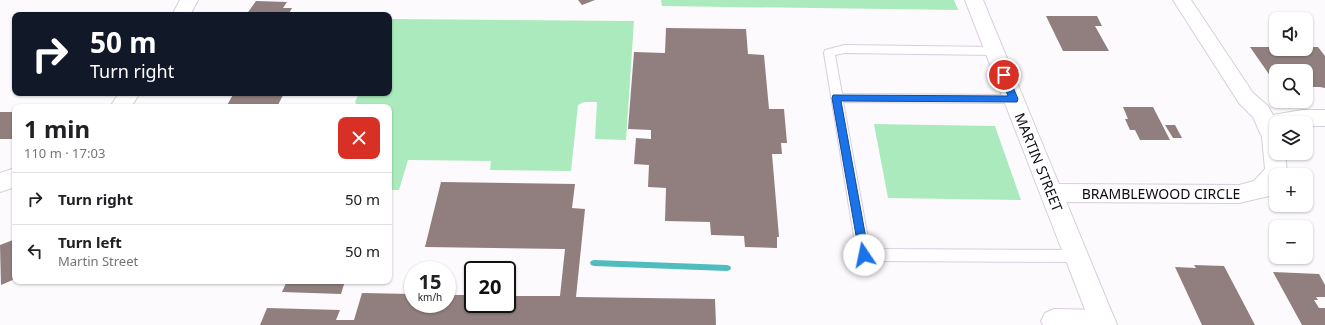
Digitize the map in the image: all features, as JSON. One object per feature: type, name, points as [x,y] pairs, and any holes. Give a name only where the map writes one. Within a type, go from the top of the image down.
[{"type":"street","points":[[183,12],[190,0]]},
{"type":"street","name":"MARTIN STREET","points":[[974,0],[1104,323]]},
{"type":"street","points":[[1182,0],[1246,98],[1269,120]]},
{"type":"street","points":[[1313,118],[1325,118]]},
{"type":"street","name":"BRAMBLEWOOD CIRCLE","points":[[1052,193],[1239,194],[1261,189],[1276,172],[1276,160]]},
{"type":"street","points":[[0,182],[12,178]]},
{"type":"street","points":[[1054,321],[1104,323]]},
{"type":"lane","points":[[994,51],[845,49],[829,53],[864,255],[1077,256]]},
{"type":"lane","points":[[836,98],[1014,99]]},
{"type":"green space","points":[[661,0],[954,0],[958,10],[662,6]]},
{"type":"green space","points":[[392,19],[634,21],[626,140],[595,139],[597,102],[584,102],[578,105],[571,171],[490,170],[491,161],[408,160],[399,190],[392,190],[392,104],[356,104],[355,102],[358,96],[392,96]]},
{"type":"green space","points":[[874,124],[995,126],[1021,200],[888,198]]},
{"type":"building","points":[[578,0],[595,0],[582,5]]},
{"type":"building","points":[[256,1],[287,2],[283,8],[292,8],[290,12],[248,12]]},
{"type":"building","points":[[1046,16],[1097,16],[1102,26],[1095,26],[1109,51],[1063,51]]},
{"type":"building","points":[[666,28],[746,29],[748,54],[764,55],[769,109],[784,109],[787,143],[781,143],[782,154],[772,154],[779,237],[777,237],[777,248],[745,247],[744,236],[711,235],[710,222],[665,221],[666,188],[648,187],[649,165],[634,164],[636,138],[651,139],[651,130],[628,129],[634,52],[665,53]]},
{"type":"building","points":[[1250,47],[1269,47],[1269,56],[1313,56],[1313,47],[1318,47],[1325,56],[1325,88],[1313,87],[1313,64],[1269,64],[1269,74]]},
{"type":"building","points":[[232,96],[282,96],[278,104],[228,104]]},
{"type":"building","points":[[1123,107],[1153,107],[1170,140],[1140,140],[1135,130],[1130,130],[1125,119],[1128,119]]},
{"type":"building","points":[[0,112],[12,112],[12,139],[0,139]]},
{"type":"building","points":[[1165,125],[1175,125],[1182,138],[1173,138]]},
{"type":"building","points":[[441,182],[575,184],[572,208],[585,209],[576,297],[715,299],[716,325],[260,325],[267,308],[340,310],[336,320],[354,320],[362,293],[404,294],[404,313],[456,313],[456,295],[464,295],[464,313],[516,313],[516,296],[560,296],[565,249],[425,247]]},
{"type":"building","points":[[12,240],[12,280],[1,285],[0,245]]},
{"type":"building","points":[[1194,265],[1224,266],[1255,325],[1202,325],[1175,267],[1196,268]]},
{"type":"building","points":[[1273,272],[1319,274],[1325,285],[1325,297],[1316,297],[1318,300],[1314,300],[1319,308],[1325,308],[1325,325],[1302,325]]},
{"type":"building","points":[[286,284],[344,284],[341,294],[282,292]]},
{"type":"waterway","points":[[594,263],[727,268]]},
{"type":"route","points":[[864,255],[836,98],[1014,99],[1004,75]]}]
